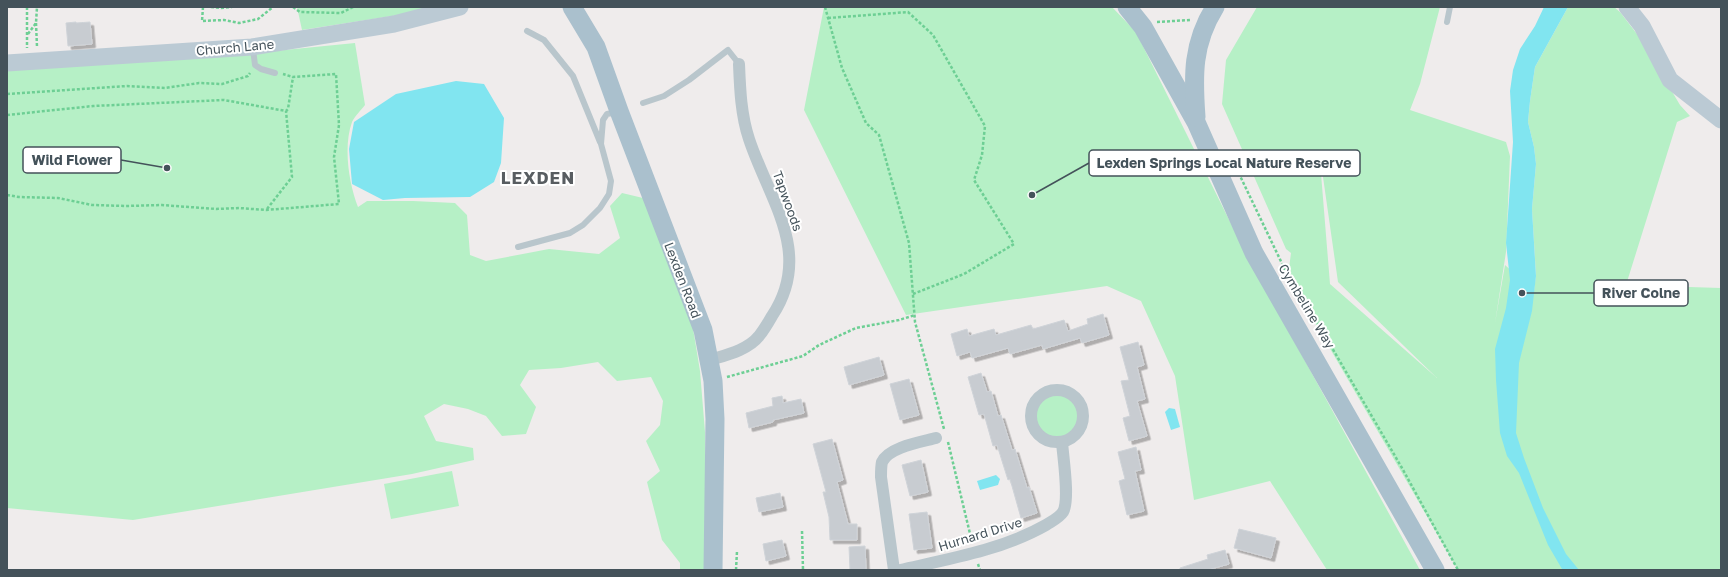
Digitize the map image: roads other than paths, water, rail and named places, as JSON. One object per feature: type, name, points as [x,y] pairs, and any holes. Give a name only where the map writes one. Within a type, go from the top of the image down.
[{"type":"main road","name":"Lexden Road","points":[[572,7],[596,47],[703,330],[713,381],[715,419],[713,570]]},
{"type":"main road","name":"Cymbeline Way","points":[[1127,7],[1143,27],[1196,122],[1254,253],[1434,570]]},
{"type":"main road","name":"Cymbeline Way","points":[[1196,122],[1195,72],[1197,50],[1210,15]]},
{"type":"street","name":"Church Lane","points":[[7,63],[33,55],[252,47],[394,24],[460,7]]},
{"type":"street","points":[[1627,7],[1642,26],[1670,80],[1721,120]]},
{"type":"street","name":"Tapwoods","points":[[710,360],[735,353],[758,338],[781,303],[790,270],[789,245],[782,218],[749,139],[742,110],[739,64]]},
{"type":"street","points":[[1053,390],[1069,393],[1076,399],[1083,416],[1079,430],[1073,436],[1062,442],[1051,442],[1041,437],[1035,430],[1031,419],[1032,407],[1036,400],[1053,390]]},
{"type":"street","points":[[894,570],[881,477],[882,462],[888,454],[897,449],[936,438]]},
{"type":"street","name":"Hurnard Drive","points":[[900,570],[974,553],[1026,536],[1057,518],[1063,512],[1066,504],[1062,442]]},
{"type":"lane","points":[[1446,22],[1450,7]]},
{"type":"lane","points":[[518,247],[570,233],[583,225],[600,208],[609,194],[611,181],[601,144],[574,76],[544,40],[527,31]]},
{"type":"lane","points":[[252,47],[255,64],[261,69],[275,73]]},
{"type":"lane","points":[[643,103],[664,96],[689,80],[728,50],[739,64]]},
{"type":"lane","points":[[601,144],[603,120],[607,114],[619,111]]},
{"type":"water","points":[[1544,7],[1568,7],[1535,67],[1530,101],[1528,122],[1534,147],[1536,164],[1532,209],[1536,276],[1532,311],[1519,363],[1516,433],[1543,508],[1566,554],[1579,570],[1562,569],[1548,545],[1519,473],[1507,456],[1500,433],[1496,380],[1495,349],[1506,308],[1510,280],[1506,243],[1513,142],[1510,91],[1513,70],[1520,49],[1535,26]]},
{"type":"water","points":[[456,81],[484,84],[504,118],[501,163],[494,182],[470,197],[405,198],[383,200],[352,184],[349,149],[354,122],[396,94]]},
{"type":"water","points":[[1169,408],[1175,409],[1180,427],[1171,430],[1165,412]]},
{"type":"water","points":[[996,475],[1000,479],[998,485],[980,490],[977,481]]},
{"type":"place","name":"Wild Flower","points":[[167,168]]},
{"type":"place","name":"Lexden Springs Local Nature Reserve","points":[[1032,195]]},
{"type":"place","name":"River Colne","points":[[1522,293]]},
{"type":"district","name":"LEXDEN","points":[[538,177]]}]
